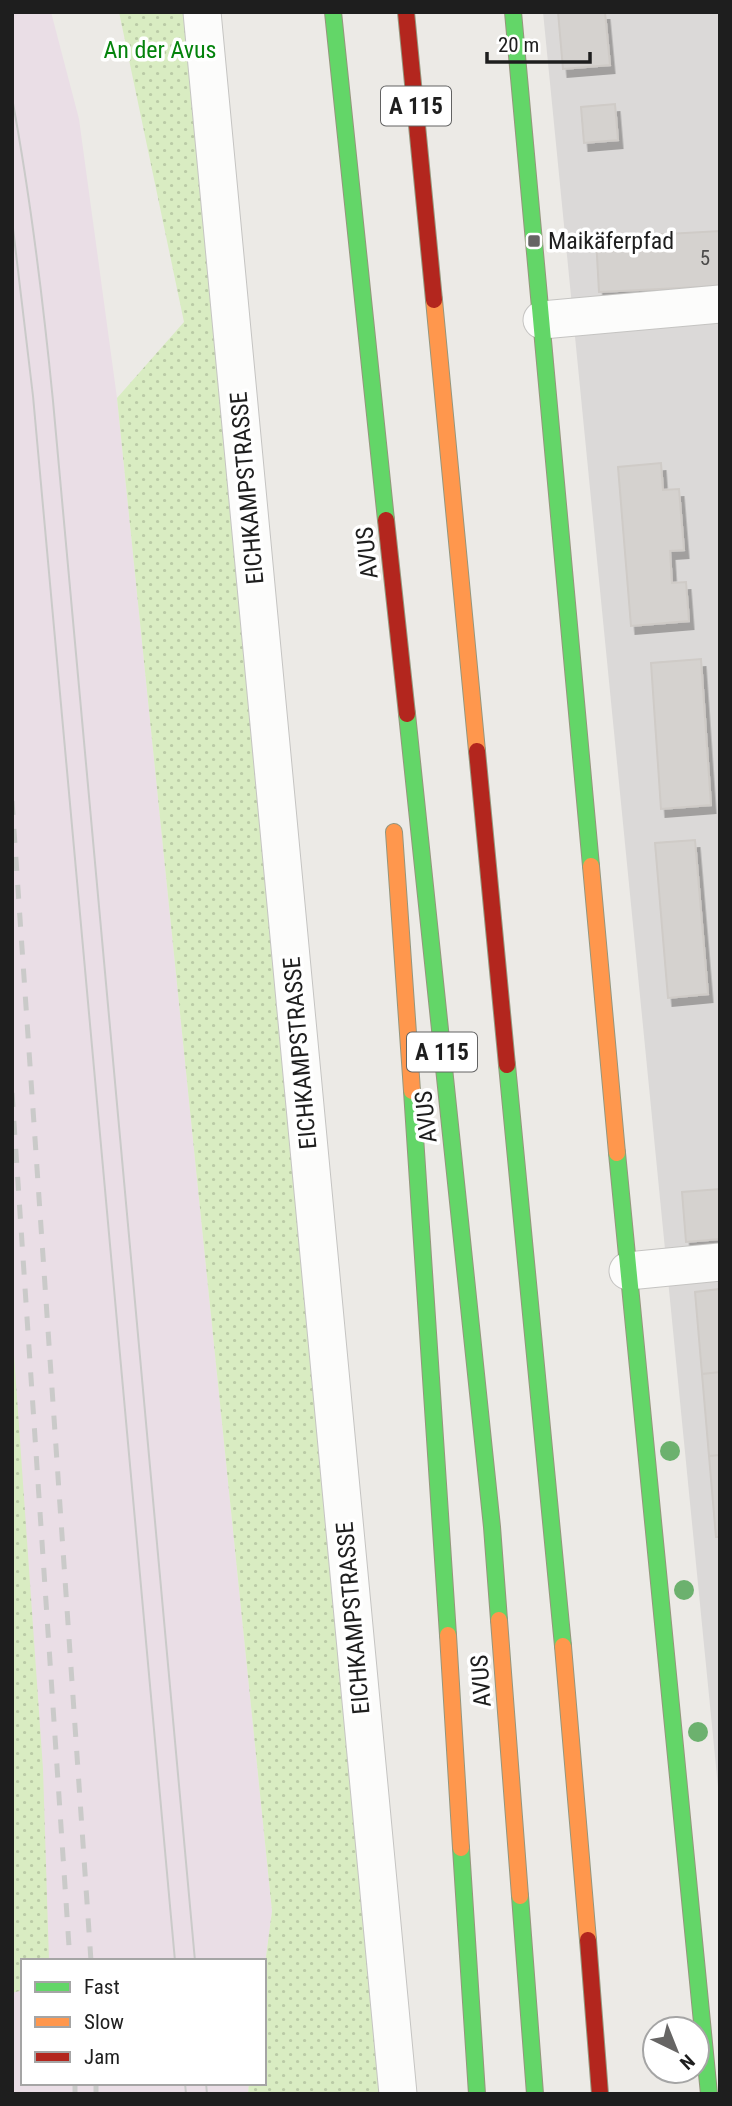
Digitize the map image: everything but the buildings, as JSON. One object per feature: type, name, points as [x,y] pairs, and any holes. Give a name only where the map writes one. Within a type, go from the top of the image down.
[{"type":"main road","points":[[319,12],[354,372]]},
{"type":"main road","name":"AVUS","points":[[334,12],[492,1527],[535,2094]]},
{"type":"main road","name":"A 115","points":[[406,12],[565,1666],[600,2094]]},
{"type":"main road","points":[[513,12],[628,1271],[712,2083]]},
{"type":"main road","points":[[393,818],[477,2094]]},
{"type":"street","name":"EICHKAMPSTRASSE","points":[[202,12],[398,2094]]},
{"type":"street","points":[[542,320],[720,304]]},
{"type":"street","points":[[628,1271],[720,1262]]},
{"type":"shaded area","points":[[12,12],[51,12],[79,119],[117,398],[272,1911],[266,1959],[21,1959],[21,2085],[249,2085],[248,2094],[12,2094]]},
{"type":"shaded area","points":[[543,12],[720,12],[720,1807]]},
{"type":"green space","name":"An der Avus","points":[[119,12],[189,12],[388,2094],[248,2094],[249,2085],[266,2085],[266,1959],[272,1911],[117,398],[184,322]]},
{"type":"green space","points":[[12,1326],[43,1769],[49,1959],[21,1959],[21,1991],[12,1993]]},
{"type":"tram line","points":[[12,98],[36,249],[53,401],[195,1959]]},
{"type":"tram line","points":[[12,220],[33,396],[175,1959]]},
{"type":"tram line","points":[[185,2085],[186,2094]]},
{"type":"tram line","points":[[206,2085],[207,2094]]},
{"type":"railway","points":[[12,801],[91,1959]]},
{"type":"railway","points":[[12,1093],[70,1959]]},
{"type":"railway","points":[[75,2085],[75,2094]]},
{"type":"railway","points":[[96,2085],[96,2094]]},
{"type":"traffic: fast","points":[[333,12],[386,520]]},
{"type":"traffic: fast","points":[[513,12],[591,866]]},
{"type":"traffic: fast","points":[[407,714],[492,1527],[499,1620]]},
{"type":"traffic: fast","points":[[507,1065],[563,1646]]},
{"type":"traffic: fast","points":[[412,1091],[448,1635]]},
{"type":"traffic: fast","points":[[617,1153],[709,2094]]},
{"type":"traffic: fast","points":[[461,1848],[477,2094]]},
{"type":"traffic: fast","points":[[520,1896],[535,2094]]},
{"type":"traffic: slow","points":[[434,300],[477,751]]},
{"type":"traffic: slow","points":[[394,832],[412,1091]]},
{"type":"traffic: slow","points":[[591,866],[617,1153]]},
{"type":"traffic: slow","points":[[499,1620],[520,1896]]},
{"type":"traffic: slow","points":[[448,1635],[461,1848]]},
{"type":"traffic: slow","points":[[563,1646],[588,1940]]},
{"type":"traffic: jam","points":[[406,12],[434,300]]},
{"type":"traffic: jam","points":[[386,520],[407,714]]},
{"type":"traffic: jam","points":[[477,751],[507,1065]]},
{"type":"traffic: jam","points":[[588,1940],[600,2094]]},
{"type":"place","name":"Maikäferpfad","points":[[534,241]]}]
